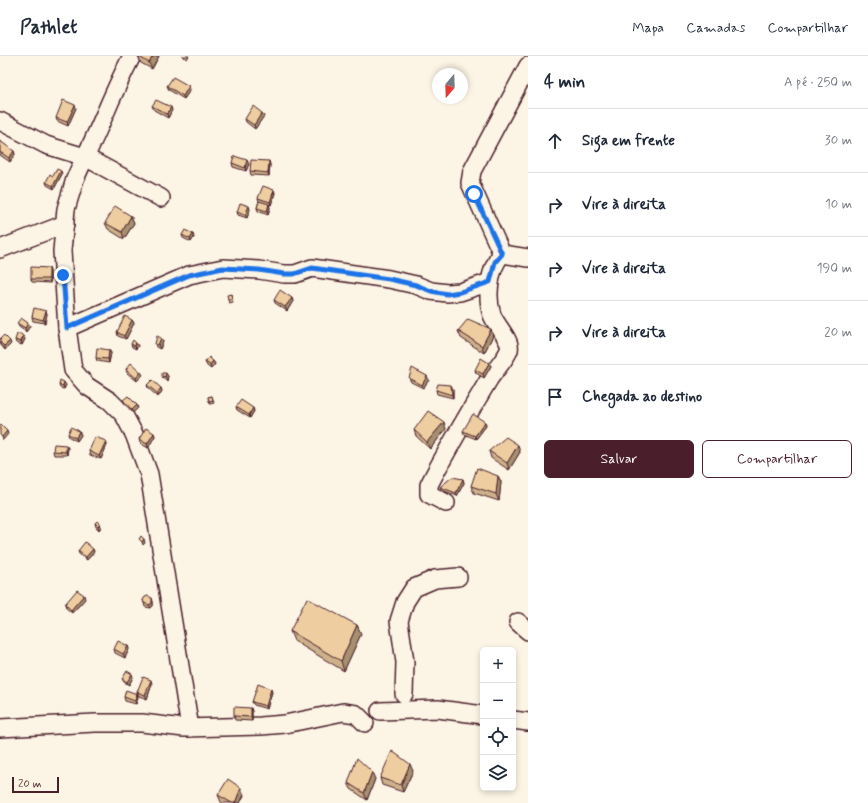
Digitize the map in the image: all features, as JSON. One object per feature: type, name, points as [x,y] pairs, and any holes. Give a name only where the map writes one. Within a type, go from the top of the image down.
[{"type":"street","points":[[132,56],[75,179],[66,209],[62,251],[67,328],[73,370],[86,386],[110,401],[124,415],[134,434],[149,474],[190,728]]},
{"type":"street","points":[[502,254],[470,183],[472,171],[528,66]]},
{"type":"street","points":[[0,121],[46,145],[85,157],[161,198]]},
{"type":"street","points":[[0,249],[65,224]]},
{"type":"street","points":[[502,254],[528,258]]},
{"type":"street","points":[[446,503],[429,494],[429,485],[486,385],[509,350],[507,339],[492,315],[490,301],[490,282],[495,262],[502,254]]},
{"type":"street","points":[[67,328],[189,275],[223,268],[294,274],[312,268],[389,279],[447,294],[460,292],[490,282]]},
{"type":"street","points":[[404,694],[405,662],[399,621],[404,602],[414,588],[435,579],[458,577]]},
{"type":"street","points":[[380,711],[438,709],[480,715]]},
{"type":"street","points":[[0,728],[142,723],[190,728],[285,724],[343,712],[356,714],[365,723]]},
{"type":"street","points":[[516,720],[528,722]]},
{"type":"building","points":[[138,56],[153,56],[149,63]]},
{"type":"building","points":[[173,77],[189,86],[183,96],[167,86]]},
{"type":"building","points":[[63,100],[75,105],[67,122],[56,118]]},
{"type":"building","points":[[156,100],[171,107],[167,114],[152,106]]},
{"type":"building","points":[[253,106],[262,113],[254,125],[245,119]]},
{"type":"building","points":[[0,141],[14,151],[9,158],[0,152]]},
{"type":"building","points":[[234,156],[247,160],[245,168],[232,163]]},
{"type":"building","points":[[251,160],[269,161],[268,173],[250,171]]},
{"type":"building","points":[[57,169],[61,171],[53,186],[46,182],[50,174],[53,176]]},
{"type":"building","points":[[263,186],[274,190],[270,202],[258,198]]},
{"type":"building","points":[[259,201],[269,204],[267,211],[257,208]]},
{"type":"building","points":[[240,203],[249,206],[245,215],[237,212]]},
{"type":"building","points":[[115,206],[131,216],[122,232],[105,223]]},
{"type":"building","points":[[185,230],[193,234],[190,239],[182,235]]},
{"type":"building","points":[[31,267],[49,268],[49,279],[31,279]]},
{"type":"building","points":[[280,290],[292,298],[285,307],[274,300]]},
{"type":"building","points":[[231,294],[232,299],[228,299],[227,295]]},
{"type":"building","points":[[34,308],[46,311],[43,320],[32,317]]},
{"type":"building","points":[[125,316],[132,320],[124,336],[117,332]]},
{"type":"building","points":[[21,318],[28,323],[25,328],[17,323]]},
{"type":"building","points":[[468,319],[491,329],[482,346],[458,331]]},
{"type":"building","points":[[17,334],[21,334],[23,336],[21,342],[15,340]]},
{"type":"building","points":[[4,335],[10,341],[4,346],[0,342],[0,339]]},
{"type":"building","points":[[157,336],[161,338],[158,345],[155,344]]},
{"type":"building","points":[[133,340],[136,343],[135,346],[131,344]]},
{"type":"building","points":[[97,348],[109,350],[108,359],[96,358]]},
{"type":"building","points":[[209,357],[213,361],[210,365],[205,362]]},
{"type":"building","points":[[481,358],[489,363],[483,374],[475,370]]},
{"type":"building","points":[[131,363],[141,372],[136,378],[126,369]]},
{"type":"building","points":[[412,368],[427,376],[422,385],[409,378]]},
{"type":"building","points":[[162,373],[166,373],[165,377],[162,376]]},
{"type":"building","points":[[60,380],[64,382],[63,386],[59,385]]},
{"type":"building","points":[[152,380],[161,388],[157,393],[147,385]]},
{"type":"building","points":[[438,384],[451,385],[452,395],[436,390]]},
{"type":"building","points":[[128,396],[137,405],[132,410],[123,400]]},
{"type":"building","points":[[212,396],[213,400],[209,401],[208,397]]},
{"type":"building","points":[[241,400],[253,408],[249,415],[236,407]]},
{"type":"building","points":[[428,411],[444,422],[427,442],[414,430]]},
{"type":"building","points":[[473,414],[485,422],[475,436],[463,431]]},
{"type":"building","points":[[0,424],[7,431],[2,437],[0,435]]},
{"type":"building","points":[[71,427],[79,431],[76,438],[68,434]]},
{"type":"building","points":[[146,428],[154,433],[147,444],[139,439]]},
{"type":"building","points":[[95,437],[106,441],[99,456],[89,451]]},
{"type":"building","points":[[506,437],[518,445],[507,463],[489,451]]},
{"type":"building","points":[[54,444],[66,445],[66,452],[53,451]]},
{"type":"building","points":[[477,468],[498,476],[496,494],[471,486]]},
{"type":"building","points":[[452,477],[463,479],[456,493],[440,487]]},
{"type":"building","points":[[97,521],[100,523],[98,526],[95,523]]},
{"type":"building","points":[[141,536],[144,539],[142,542],[139,539]]},
{"type":"building","points":[[85,542],[93,549],[86,557],[78,551]]},
{"type":"building","points":[[77,590],[84,595],[71,610],[65,604]]},
{"type":"building","points":[[148,596],[152,598],[152,603],[149,605],[144,603],[143,600]]},
{"type":"building","points":[[307,598],[357,625],[341,661],[290,631]]},
{"type":"building","points":[[118,641],[128,646],[123,654],[114,649]]},
{"type":"building","points":[[127,671],[132,674],[127,682],[122,679]]},
{"type":"building","points":[[143,677],[151,680],[145,695],[137,692]]},
{"type":"building","points":[[258,684],[271,689],[266,706],[252,702]]},
{"type":"building","points":[[126,690],[137,694],[135,701],[124,697]]},
{"type":"building","points":[[234,707],[251,708],[251,717],[234,716]]},
{"type":"building","points":[[392,751],[410,764],[401,785],[380,778]]},
{"type":"building","points":[[357,758],[372,772],[364,793],[348,783]]},
{"type":"building","points":[[228,779],[241,788],[235,803],[232,803],[218,795]]},
{"type":"route","points":[[63,275],[67,328],[189,275],[223,268],[242,268],[272,273],[294,274],[312,268],[389,279],[447,294],[460,292],[490,282],[495,262],[502,254],[474,194]]}]
